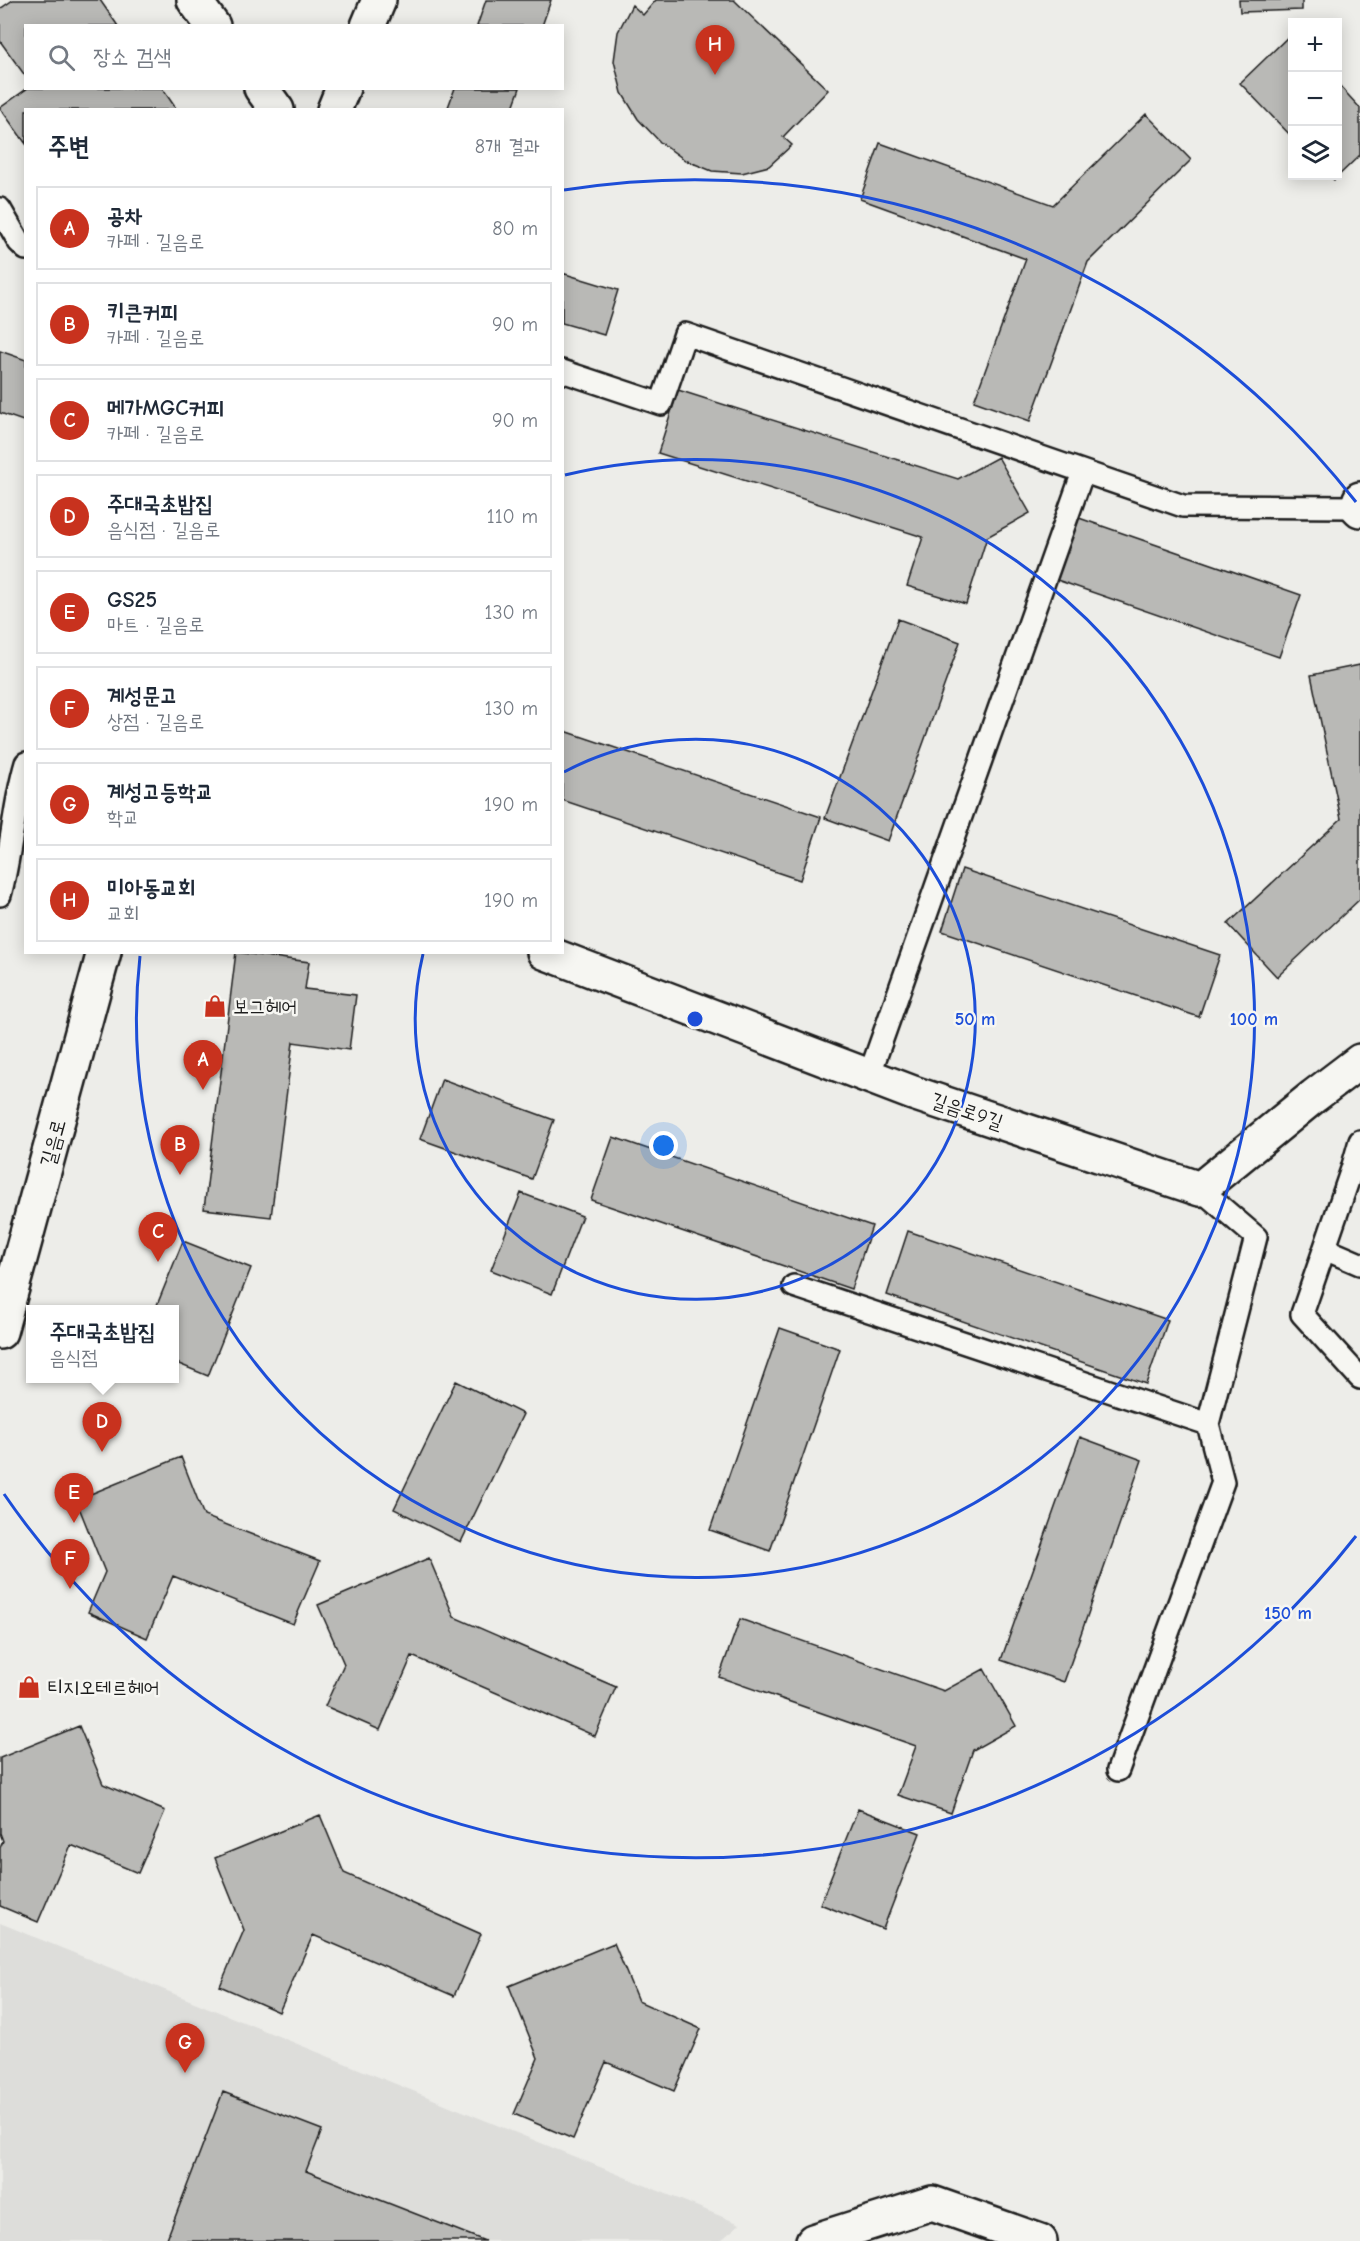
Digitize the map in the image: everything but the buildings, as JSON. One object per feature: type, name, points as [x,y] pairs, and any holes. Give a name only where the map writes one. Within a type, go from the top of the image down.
[{"type":"street","points":[[194,0],[212,24]]},
{"type":"street","points":[[369,24],[379,0]]},
{"type":"street","points":[[262,90],[276,108]]},
{"type":"street","points":[[335,108],[342,90]]},
{"type":"street","name":"길음로","points":[[0,1332],[103,954]]},
{"type":"street","name":"길음로9길","points":[[549,954],[912,1093],[1200,1189]]},
{"type":"street","points":[[1200,1189],[1360,1061]]},
{"type":"street","points":[[813,2241],[932,2203],[1040,2241]]},
{"type":"lane","points":[[0,210],[24,247]]},
{"type":"lane","points":[[564,372],[661,404],[685,334],[1183,506],[1359,505]]},
{"type":"lane","points":[[868,1076],[1083,472]]},
{"type":"lane","points":[[0,895],[8,867],[24,769]]},
{"type":"lane","points":[[1360,1141],[1302,1314],[1360,1378]]},
{"type":"lane","points":[[1118,1770],[1223,1482],[1208,1424],[1256,1237],[1200,1189]]},
{"type":"lane","points":[[1325,1249],[1360,1264]]},
{"type":"lane","points":[[794,1286],[1208,1424]]},
{"type":"shaded area","points":[[0,1923],[740,2224],[720,2241],[0,2241]]},
{"type":"place","name":"미아동교회","points":[[715,75]]},
{"type":"place","name":"보그헤어","points":[[215,1006]]},
{"type":"place","name":"공차","points":[[203,1090]]},
{"type":"place","name":"키큰커피","points":[[180,1175]]},
{"type":"place","name":"메가MGC커피","points":[[158,1262]]},
{"type":"place","name":"주대국초밥집","points":[[102,1452]]},
{"type":"place","name":"GS25","points":[[74,1523]]},
{"type":"place","name":"계성문고","points":[[70,1589]]},
{"type":"place","name":"티지오테르헤어","points":[[29,1687]]},
{"type":"place","name":"계성고등학교","points":[[185,2073]]}]
